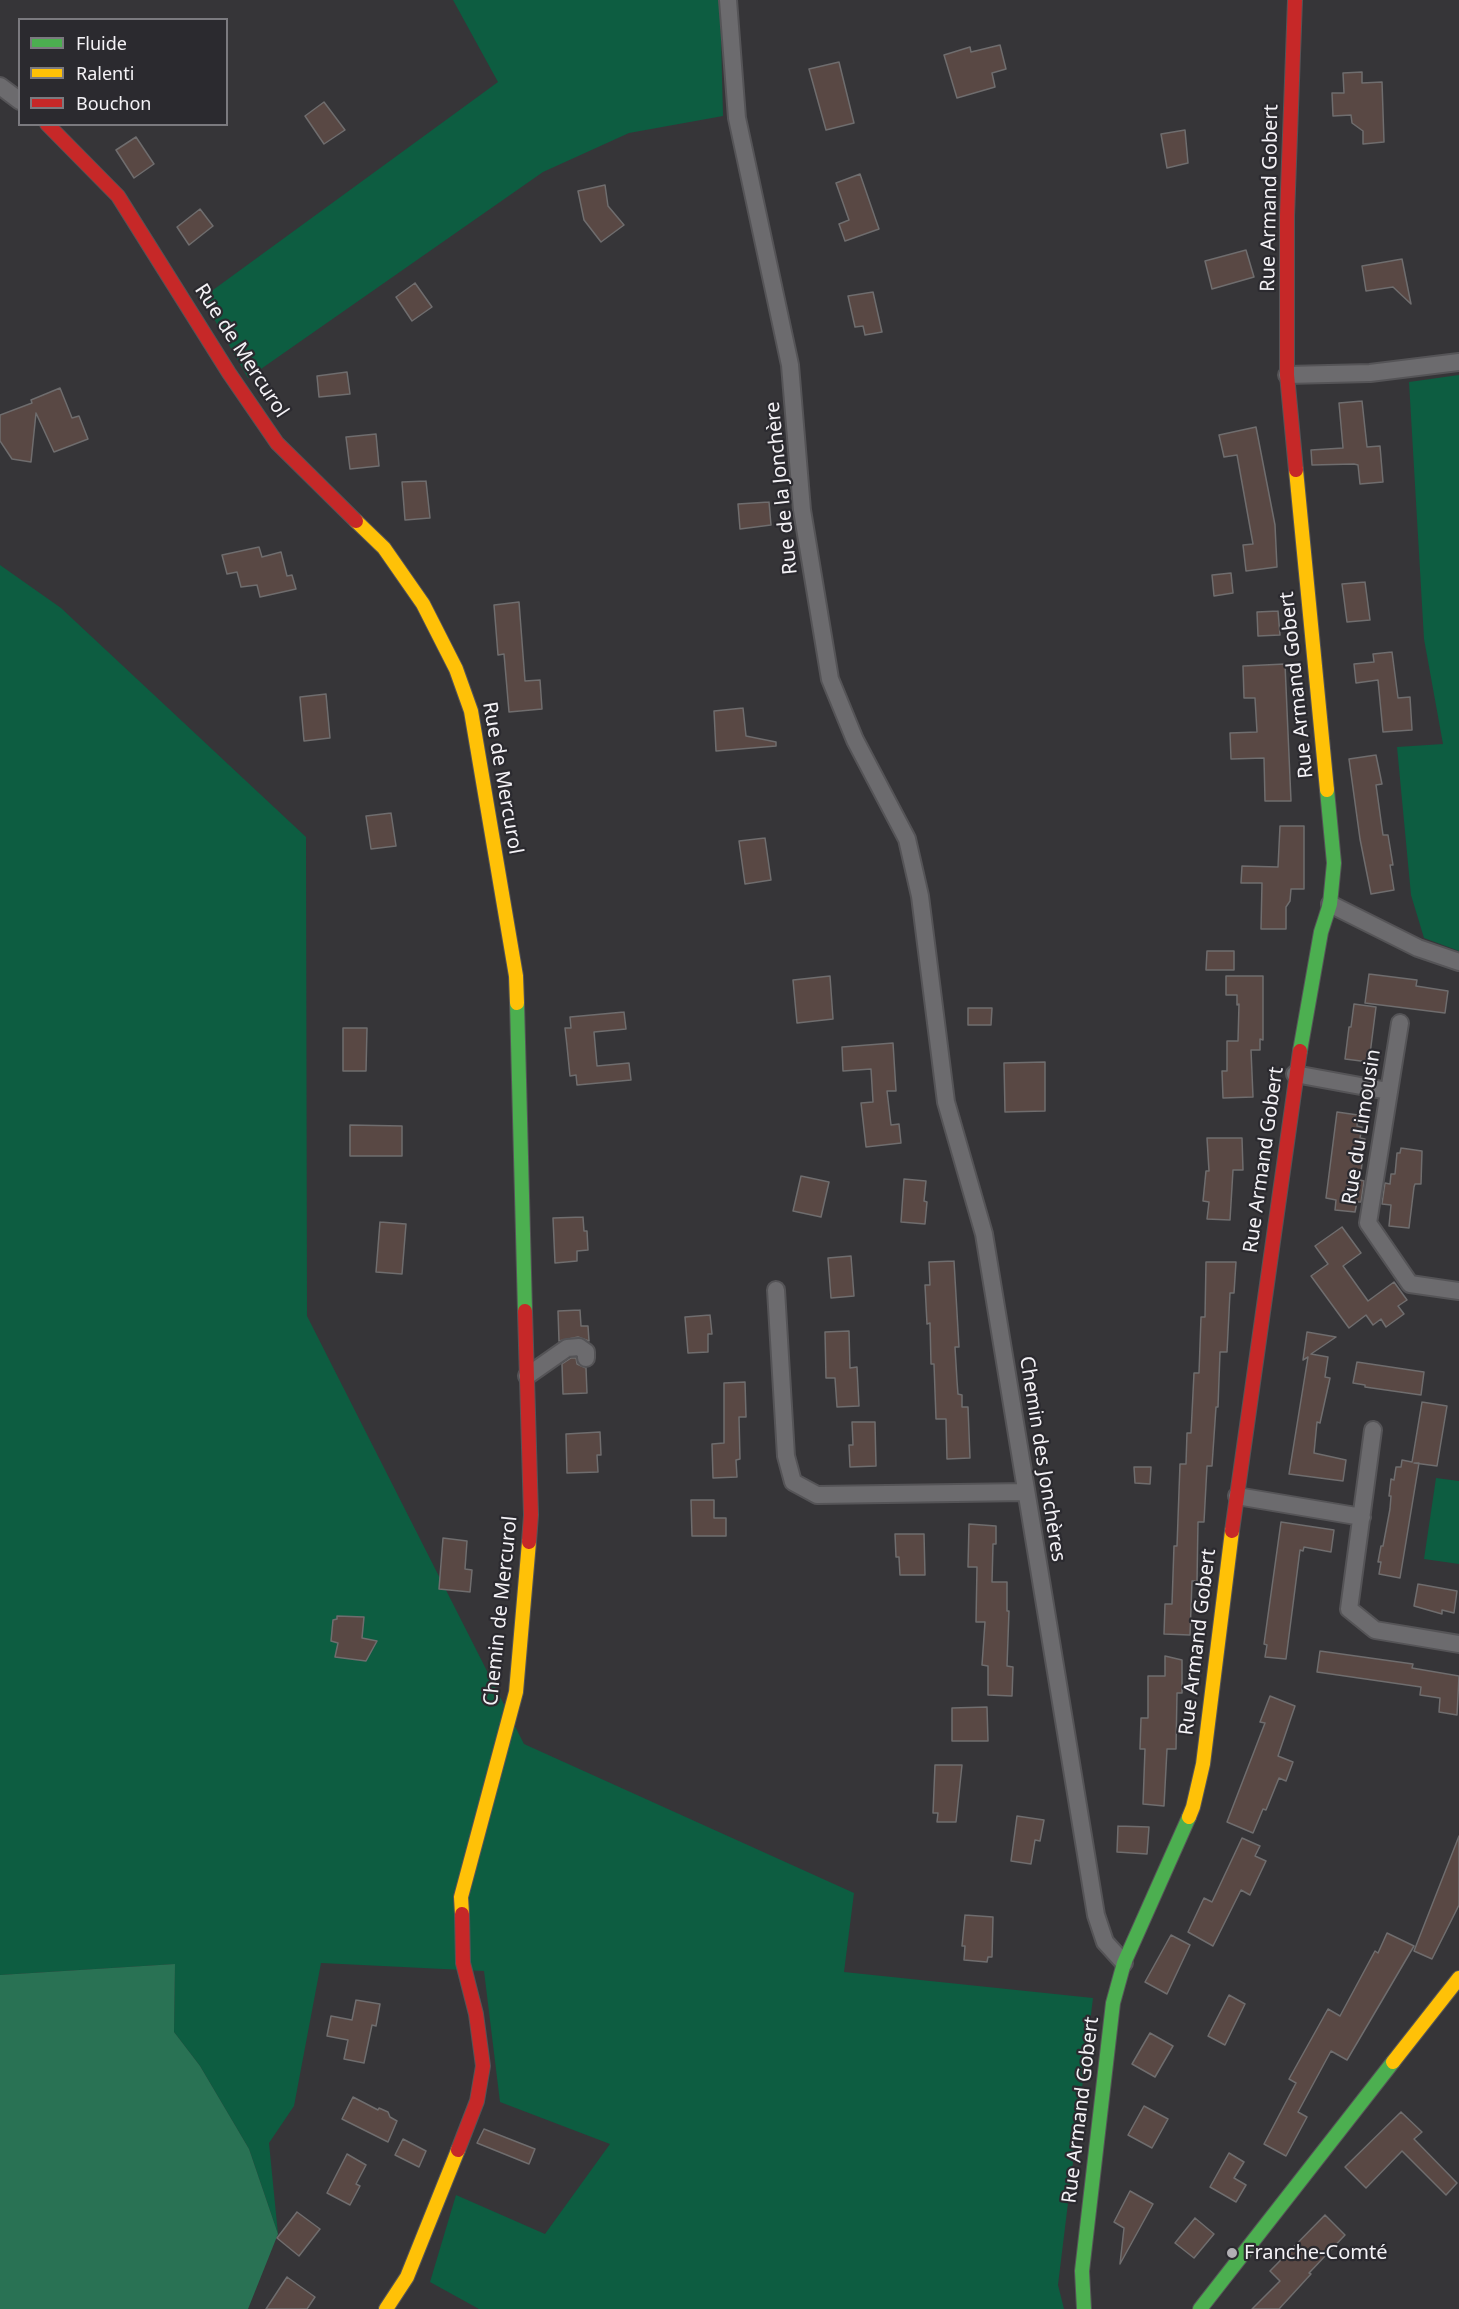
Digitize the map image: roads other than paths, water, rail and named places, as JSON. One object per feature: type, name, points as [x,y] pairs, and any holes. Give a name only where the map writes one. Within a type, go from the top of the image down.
[{"type":"street","name":"Rue de la Jonchère","points":[[728,0],[737,118],[790,365],[802,510],[830,679],[855,740],[907,839],[921,896],[929,956]]},
{"type":"street","name":"Rue Armand Gobert","points":[[1084,2309],[1082,2271],[1113,2003],[1124,1963],[1192,1807],[1200,1775],[1295,1074],[1321,932],[1330,904],[1334,863],[1287,375],[1287,216],[1294,0]]},
{"type":"street","points":[[0,86],[18,100]]},
{"type":"street","name":"Rue de Mercurol","points":[[49,126],[118,196],[229,373],[277,443],[384,548],[423,604],[456,669],[471,711],[516,976],[524,1256]]},
{"type":"street","points":[[1287,375],[1370,373],[1459,362]]},
{"type":"street","points":[[1330,904],[1418,948],[1459,962]]},
{"type":"street","name":"Chemin des Jonchères","points":[[929,956],[946,1102],[984,1234],[1096,1915],[1105,1942],[1124,1963]]},
{"type":"street","name":"Rue du Limousin","points":[[1400,1023],[1368,1223],[1410,1284],[1459,1291]]},
{"type":"street","points":[[1295,1074],[1388,1091]]},
{"type":"street","name":"Chemin de Mercurol","points":[[386,2309],[407,2277],[477,2101],[483,2066],[476,2014],[463,1963],[461,1897],[516,1692],[531,1515],[524,1256]]},
{"type":"street","points":[[776,1290],[786,1456],[794,1482],[817,1495],[1026,1492]]},
{"type":"street","points":[[527,1376],[567,1348],[579,1347],[586,1352],[586,1358]]},
{"type":"street","points":[[1373,1430],[1349,1609],[1375,1630],[1459,1644]]},
{"type":"street","points":[[1237,1496],[1362,1517]]},
{"type":"street","points":[[1200,2309],[1459,1977]]},
{"type":"place","name":"Franche-Comté","points":[[1232,2253]]}]
